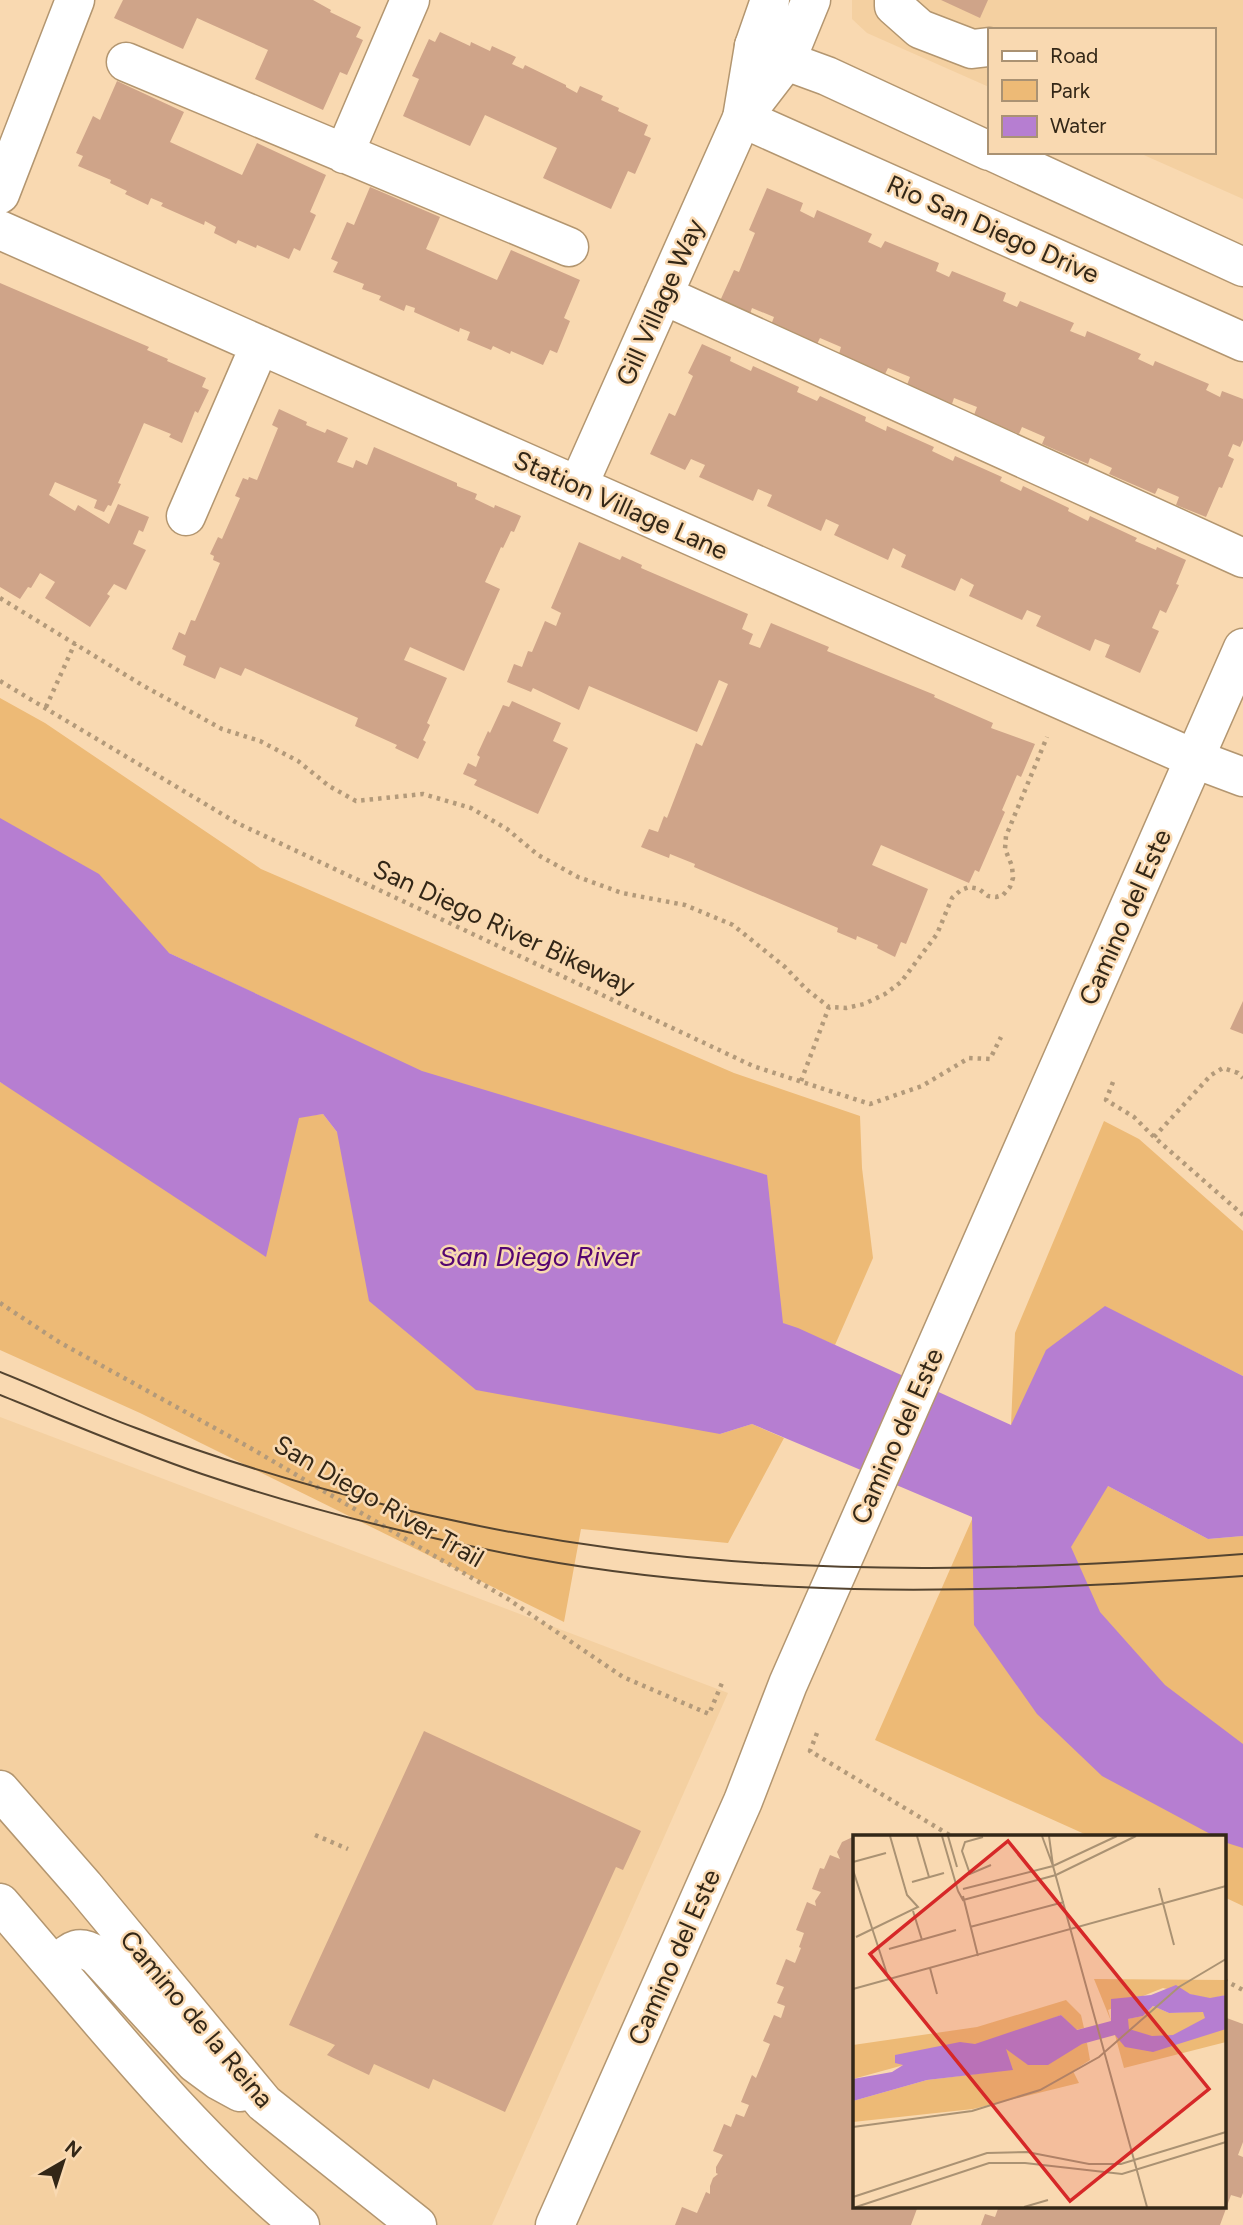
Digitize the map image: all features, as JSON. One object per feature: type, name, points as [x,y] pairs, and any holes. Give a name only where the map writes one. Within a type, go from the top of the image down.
[{"type":"main road","points":[[0,194],[75,0]]},
{"type":"main road","points":[[344,154],[410,0]]},
{"type":"main road","points":[[770,0],[770,53]]},
{"type":"main road","points":[[770,53],[811,0]]},
{"type":"main road","points":[[894,0],[894,6],[920,29],[971,49],[988,47]]},
{"type":"main road","points":[[770,53],[988,150]]},
{"type":"main road","name":"Gill Village Way","points":[[579,486],[770,53]]},
{"type":"main road","points":[[126,62],[569,247]]},
{"type":"main road","name":"Rio San Diego Drive","points":[[742,118],[1243,342]]},
{"type":"main road","points":[[998,154],[1243,267]]},
{"type":"main road","name":"Station Village Lane","points":[[0,230],[1195,760],[1243,777]]},
{"type":"main road","points":[[663,295],[1243,558]]},
{"type":"main road","points":[[186,516],[260,345]]},
{"type":"main road","name":"Camino del Este","points":[[555,2225],[743,1801],[788,1684],[1243,648]]},
{"type":"main road","name":"Camino de la Reina","points":[[0,1790],[85,1886],[264,2103],[417,2225]]},
{"type":"main road","points":[[0,1903],[189,2121],[265,2196],[300,2225]]},
{"type":"main road","points":[[55,1966],[74,1949],[86,1948],[96,1955],[195,2063],[218,2080],[264,2103]]},
{"type":"path","points":[[0,598],[142,685],[222,729],[260,741],[298,761],[328,786],[356,801],[423,794],[471,808],[507,829],[538,855],[578,877],[622,893],[685,905],[733,925],[829,1007],[846,1008],[864,1004],[885,995],[901,982],[937,934],[952,898],[961,890],[969,887],[996,897],[1003,895],[1010,887],[1013,878],[1012,866],[1005,849],[1006,836],[1046,737]]},
{"type":"path","points":[[46,707],[75,643]]},
{"type":"path","name":"San Diego River Bikeway","points":[[0,681],[237,823],[753,1066],[870,1104],[922,1086],[970,1058],[990,1059],[1001,1037]]},
{"type":"path","points":[[801,1082],[829,1007]]},
{"type":"path","points":[[1154,1138],[1211,1075],[1223,1068],[1238,1073],[1243,1078]]},
{"type":"path","points":[[1113,1083],[1106,1100],[1135,1117],[1154,1138],[1243,1215]]},
{"type":"path","name":"San Diego River Trail","points":[[0,1303],[59,1342],[247,1446],[508,1599],[623,1677],[709,1714],[722,1683]]},
{"type":"path","points":[[817,1733],[810,1751],[948,1835]]},
{"type":"path","points":[[315,1835],[348,1849]]},
{"type":"path","points":[[1226,1981],[1243,1990]]},
{"type":"shaded area","points":[[852,0],[1243,0],[1243,199],[1142,154],[1215,154],[1215,28],[988,28],[988,87],[867,33],[852,19]]},
{"type":"shaded area","points":[[0,1417],[728,1693],[492,2225],[0,2225]]},
{"type":"green space","points":[[0,698],[45,723],[261,869],[734,1073],[860,1116],[862,1168],[873,1258],[835,1345],[782,1323],[766,1175],[422,1072],[169,953],[0,883]]},
{"type":"green space","points":[[0,1082],[11,1088],[299,1117],[323,1114],[337,1132],[720,1434],[752,1424],[784,1438],[728,1543],[581,1529],[564,1622],[140,1413],[0,1350]]},
{"type":"green space","points":[[1104,1121],[1139,1139],[1243,1231],[1243,1376],[1105,1307],[1011,1425],[1015,1333]]},
{"type":"green space","points":[[1108,1486],[1208,1539],[1243,1536],[1243,1906],[1226,1898],[1226,1835],[1087,1835],[875,1740],[973,1517]]},
{"type":"water","name":"San Diego River","points":[[0,818],[99,874],[169,953],[422,1071],[767,1175],[783,1323],[1011,1425],[1046,1350],[1105,1306],[1243,1376],[1243,1536],[1208,1539],[1108,1486],[1071,1547],[1100,1612],[1165,1685],[1243,1744],[1243,1848],[1226,1843],[1226,1835],[1212,1835],[1102,1776],[1037,1714],[974,1625],[972,1517],[752,1424],[720,1434],[476,1390],[369,1301],[337,1132],[323,1114],[299,1118],[266,1257],[0,1082]]},
{"type":"building","points":[[123,0],[313,0],[331,10],[330,12],[361,27],[356,37],[363,40],[347,75],[340,72],[323,110],[255,79],[268,50],[197,18],[183,49],[114,18]]},
{"type":"building","points":[[941,0],[988,0],[980,18]]},
{"type":"building","points":[[440,32],[470,46],[471,42],[490,51],[492,46],[516,57],[512,64],[523,69],[525,65],[577,93],[580,86],[603,96],[601,100],[619,108],[618,111],[648,125],[644,135],[651,138],[635,174],[628,171],[611,209],[543,178],[557,148],[485,115],[470,146],[403,116],[419,79],[412,76],[429,39],[435,42]]},
{"type":"building","points":[[117,81],[184,112],[170,142],[242,175],[257,143],[326,175],[310,212],[316,215],[300,251],[294,248],[289,259],[257,245],[256,248],[238,240],[236,244],[214,233],[216,227],[205,221],[204,225],[161,206],[163,203],[151,198],[148,205],[125,194],[127,191],[110,183],[111,180],[78,166],[83,156],[76,153],[93,116],[100,120]]},
{"type":"building","points":[[370,187],[440,217],[426,249],[497,280],[511,250],[580,280],[564,318],[570,321],[557,353],[550,350],[543,365],[511,351],[510,354],[493,346],[491,350],[467,340],[470,332],[460,328],[459,332],[414,312],[415,308],[406,305],[404,311],[379,300],[381,296],[362,289],[364,284],[333,272],[338,262],[331,259],[347,222],[354,225]]},
{"type":"building","points":[[767,188],[803,203],[800,211],[814,218],[817,210],[872,234],[868,242],[881,248],[885,241],[939,263],[936,271],[949,277],[952,271],[1006,293],[1003,301],[1017,307],[1020,301],[1074,323],[1070,331],[1085,337],[1087,331],[1141,354],[1138,359],[1153,366],[1155,361],[1209,384],[1206,390],[1220,397],[1222,391],[1243,399],[1243,440],[1240,447],[1233,444],[1228,456],[1234,459],[1206,517],[1176,505],[1179,497],[1158,488],[1155,494],[1109,474],[1112,468],[1090,458],[1088,464],[1042,444],[1045,437],[1022,427],[1019,434],[974,415],[977,407],[954,398],[952,404],[907,385],[910,377],[888,368],[885,374],[839,354],[841,347],[820,338],[817,344],[771,325],[774,317],[752,308],[750,314],[720,301],[734,270],[739,272],[755,233],[749,230]]},
{"type":"building","points":[[0,283],[149,347],[147,350],[168,359],[167,361],[206,378],[202,387],[209,390],[198,413],[195,411],[182,443],[169,437],[171,434],[144,423],[118,483],[121,484],[111,506],[108,505],[104,512],[94,508],[97,500],[55,482],[49,495],[75,511],[78,505],[109,524],[118,504],[149,517],[143,532],[139,530],[133,544],[146,550],[126,590],[114,584],[107,594],[110,596],[90,627],[45,598],[55,582],[40,573],[20,599],[0,587]]},
{"type":"building","points":[[702,344],[731,357],[730,361],[751,371],[753,366],[799,387],[797,392],[817,401],[820,396],[866,417],[865,421],[886,431],[887,426],[934,447],[932,451],[953,461],[955,456],[1002,477],[1000,481],[1021,491],[1023,486],[1069,508],[1068,511],[1088,521],[1090,516],[1137,538],[1135,541],[1186,560],[1176,584],[1179,585],[1166,613],[1160,610],[1152,628],[1159,631],[1140,673],[1105,657],[1110,645],[1095,639],[1090,651],[1036,626],[1041,616],[1027,610],[1022,620],[969,596],[974,585],[961,578],[955,591],[901,567],[906,555],[893,548],[888,560],[834,535],[839,525],[826,519],[821,531],[767,506],[772,495],[758,489],[753,501],[699,477],[705,465],[691,459],[685,470],[650,454],[669,413],[675,416],[693,376],[688,373]]},
{"type":"building","points":[[279,409],[325,433],[327,429],[348,438],[337,462],[353,468],[356,460],[367,465],[374,447],[457,483],[457,486],[477,494],[475,499],[494,508],[495,505],[521,516],[514,532],[511,531],[503,548],[501,547],[485,582],[500,589],[464,671],[410,647],[404,660],[447,678],[427,723],[430,725],[423,740],[426,742],[418,759],[395,748],[397,745],[355,726],[358,718],[245,668],[241,676],[220,667],[215,679],[183,665],[186,656],[172,649],[179,632],[185,635],[191,620],[195,621],[220,563],[213,560],[214,556],[210,554],[218,537],[222,539],[240,498],[235,496],[243,478],[257,480],[278,428],[272,425]]},
{"type":"building","points":[[579,542],[620,560],[622,556],[642,565],[641,568],[748,614],[742,629],[753,634],[749,644],[760,648],[771,623],[829,647],[827,651],[935,695],[934,697],[993,723],[991,728],[1035,744],[1021,777],[1017,775],[1002,810],[1005,812],[979,872],[975,870],[969,883],[881,845],[872,865],[928,889],[906,944],[901,942],[895,957],[877,948],[878,945],[857,936],[856,940],[837,932],[838,928],[694,867],[695,864],[641,847],[649,829],[658,832],[664,816],[667,818],[696,743],[702,746],[728,684],[719,680],[697,732],[589,686],[579,710],[533,688],[531,692],[507,682],[514,664],[522,667],[528,651],[532,652],[545,621],[556,626],[561,613],[551,608]]},
{"type":"building","points":[[512,701],[561,723],[553,741],[568,748],[538,814],[474,785],[477,780],[463,774],[468,763],[476,767],[480,757],[477,755],[488,731],[490,733],[503,705],[509,707]]},
{"type":"building","points":[[1243,1001],[1243,1034],[1230,1029]]},
{"type":"building","points":[[424,1731],[641,1831],[623,1870],[616,1867],[505,2112],[433,2079],[429,2089],[374,2064],[369,2075],[327,2055],[335,2045],[289,2025]]},
{"type":"building","points":[[853,1837],[853,2208],[917,2208],[911,2225],[675,2225],[682,2207],[697,2213],[706,2192],[710,2194],[713,2178],[718,2174],[716,2167],[723,2155],[713,2151],[724,2124],[731,2127],[736,2114],[744,2117],[749,2105],[741,2102],[752,2075],[756,2078],[770,2044],[763,2041],[774,2015],[781,2018],[785,2006],[777,2003],[784,1987],[776,1984],[786,1959],[795,1963],[801,1948],[799,1947],[804,1933],[796,1930],[807,1902],[816,1906],[815,1901],[821,1892],[812,1889],[820,1868],[824,1869],[830,1855],[840,1859],[837,1852],[842,1842]]},
{"type":"building","points":[[1226,2018],[1243,2024],[1243,2142],[1238,2155],[1243,2157],[1243,2193],[1241,2198],[1231,2195],[1220,2225],[981,2225],[985,2214],[995,2217],[998,2208],[1226,2208]]},
{"type":"tram line","points":[[0,1372],[102,1415],[193,1449],[312,1486],[435,1517],[618,1549],[774,1564],[930,1568],[1087,1564],[1243,1554]]},
{"type":"tram line","points":[[0,1395],[151,1456],[283,1499],[447,1541],[618,1572],[707,1581],[885,1590],[1064,1586],[1243,1576]]}]
